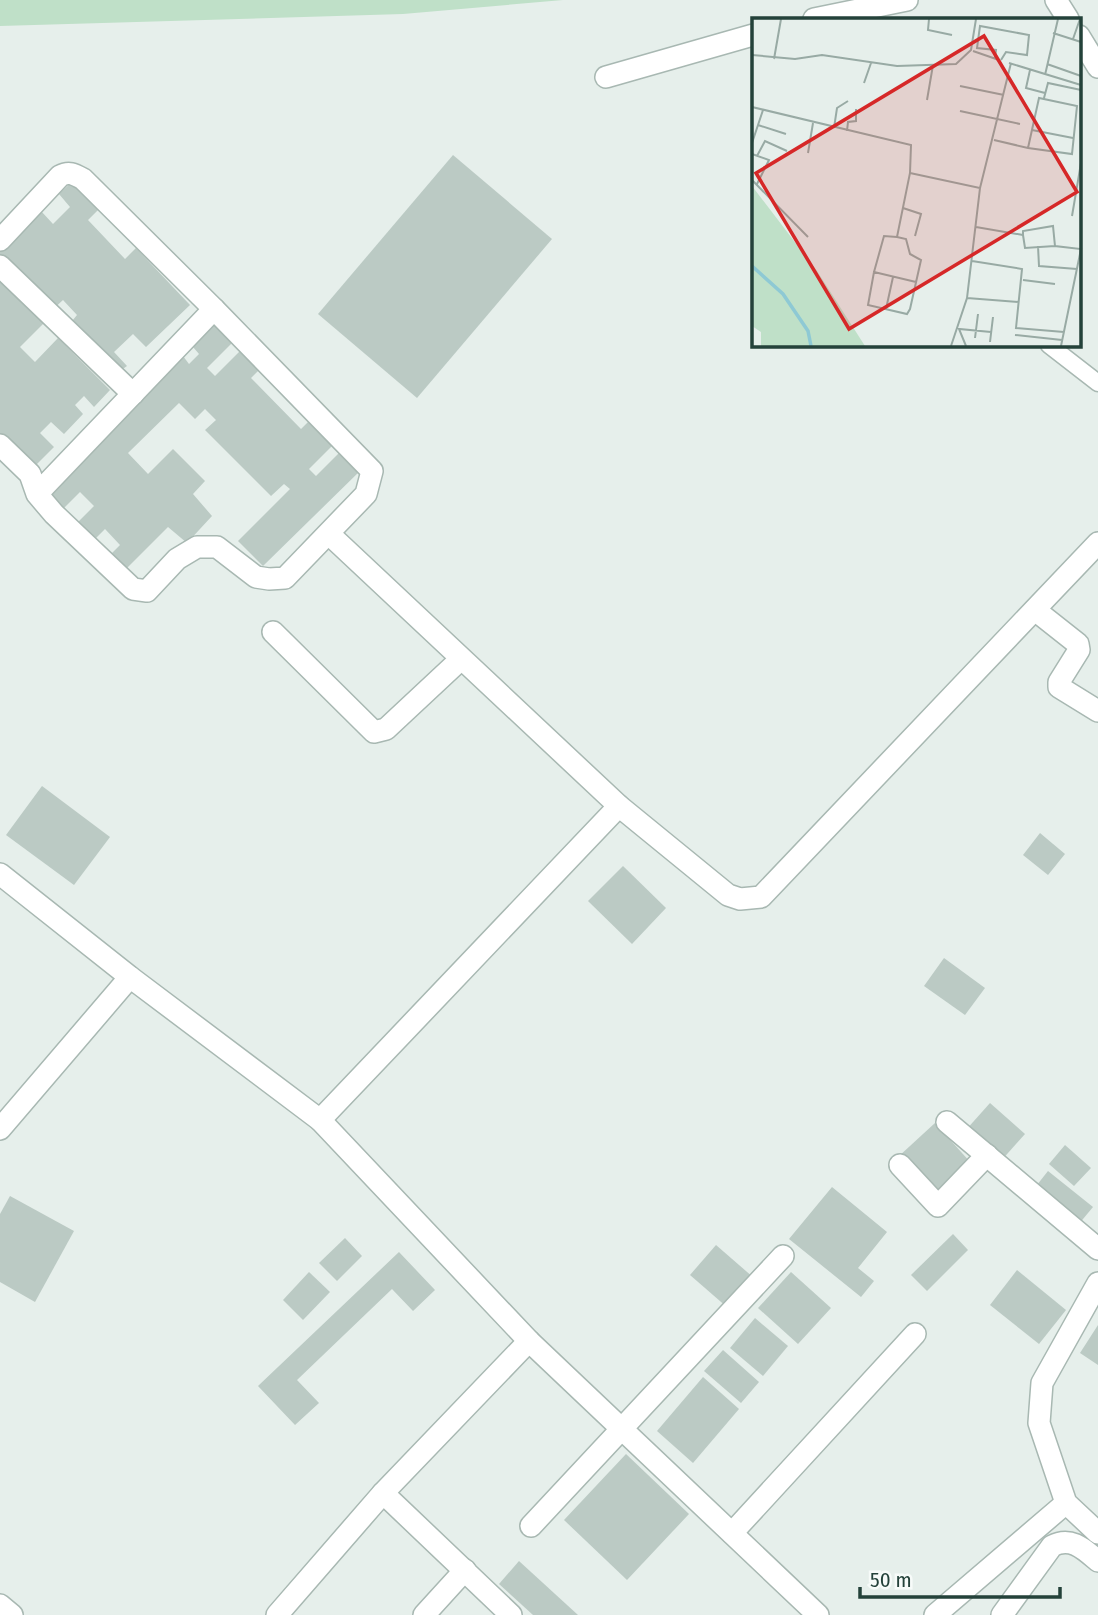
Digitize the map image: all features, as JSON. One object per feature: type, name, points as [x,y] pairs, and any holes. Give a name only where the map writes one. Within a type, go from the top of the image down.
[{"type":"street","points":[[819,18],[907,0]]},
{"type":"street","points":[[1056,0],[1067,18]]},
{"type":"street","points":[[606,77],[752,36]]},
{"type":"street","points":[[1080,38],[1098,67]]},
{"type":"street","points":[[0,240],[60,176],[74,173],[214,309],[372,471],[366,494],[285,578],[256,577],[217,547],[197,547],[177,559],[147,591],[139,592],[74,533],[37,494],[30,474],[0,445]]},
{"type":"street","points":[[0,266],[132,394]]},
{"type":"street","points":[[37,494],[214,309]]},
{"type":"street","points":[[329,534],[619,806],[728,895],[740,898],[761,897],[1035,610],[1096,550]]},
{"type":"street","points":[[1035,610],[1078,644],[1079,650],[1059,682],[1059,687],[1098,711]]},
{"type":"street","points":[[274,632],[374,732],[386,729],[461,659]]},
{"type":"street","points":[[320,1119],[619,806]]},
{"type":"street","points":[[0,874],[130,977],[320,1119],[529,1341],[818,1615]]},
{"type":"street","points":[[0,1129],[130,977]]},
{"type":"street","points":[[947,1122],[1098,1249]]},
{"type":"street","points":[[900,1166],[938,1206],[987,1155]]},
{"type":"street","points":[[531,1526],[783,1256]]},
{"type":"street","points":[[1098,1283],[1042,1383],[1039,1423],[1066,1503],[1098,1533]]},
{"type":"street","points":[[732,1533],[915,1334]]},
{"type":"street","points":[[277,1615],[383,1493],[529,1341]]},
{"type":"street","points":[[383,1493],[511,1615]]},
{"type":"street","points":[[948,1611],[1066,1503]]},
{"type":"street","points":[[1002,1615],[1052,1546],[1062,1541],[1073,1542],[1098,1561]]},
{"type":"street","points":[[424,1615],[464,1570]]},
{"type":"lane","points":[[1050,346],[1098,383]]},
{"type":"green space","points":[[0,0],[563,0],[403,14],[0,26]]},
{"type":"building","points":[[453,155],[552,239],[417,398],[318,314]]},
{"type":"building","points":[[73,181],[99,209],[88,220],[125,259],[136,248],[190,305],[146,347],[133,334],[114,352],[127,366],[117,373],[68,326],[77,315],[63,300],[50,312],[0,260],[0,251],[41,211],[53,224],[70,207],[59,194]]},
{"type":"building","points":[[0,279],[44,323],[20,347],[35,362],[58,338],[110,390],[94,407],[84,396],[75,405],[83,414],[64,434],[51,422],[40,433],[54,447],[33,468],[0,434]]},
{"type":"building","points":[[219,320],[237,338],[207,368],[215,376],[245,346],[264,365],[251,378],[301,429],[311,419],[335,443],[309,469],[316,476],[342,450],[361,470],[263,566],[238,541],[290,489],[284,484],[271,496],[205,430],[216,420],[205,409],[195,419],[179,403],[128,453],[148,474],[173,449],[205,481],[193,494],[212,516],[187,543],[168,527],[124,571],[109,556],[120,545],[105,529],[94,540],[77,523],[94,506],[80,492],[63,509],[52,495],[183,356],[189,364],[199,354],[193,347]]},
{"type":"building","points":[[42,786],[110,837],[74,885],[6,835]]},
{"type":"building","points":[[1040,833],[1065,854],[1048,875],[1023,855]]},
{"type":"building","points":[[623,866],[666,908],[632,944],[588,901]]},
{"type":"building","points":[[944,958],[985,988],[965,1015],[924,986]]},
{"type":"building","points":[[990,1103],[1025,1134],[1000,1162],[965,1131]]},
{"type":"building","points":[[935,1123],[971,1163],[934,1197],[898,1157]]},
{"type":"building","points":[[1065,1145],[1091,1168],[1074,1186],[1049,1164]]},
{"type":"building","points":[[1048,1171],[1093,1207],[1078,1225],[1033,1190]]},
{"type":"building","points":[[832,1187],[887,1232],[858,1268],[874,1281],[861,1297],[789,1239]]},
{"type":"building","points":[[10,1196],[74,1231],[35,1302],[0,1282],[0,1214]]},
{"type":"building","points":[[953,1234],[968,1250],[927,1291],[911,1275]]},
{"type":"building","points":[[345,1238],[362,1256],[337,1281],[319,1263]]},
{"type":"building","points":[[716,1245],[754,1278],[728,1308],[690,1275]]},
{"type":"building","points":[[399,1252],[435,1290],[413,1311],[392,1289],[297,1380],[319,1403],[295,1425],[258,1386]]},
{"type":"building","points":[[1017,1270],[1066,1310],[1039,1344],[990,1305]]},
{"type":"building","points":[[309,1272],[330,1292],[303,1320],[283,1300]]},
{"type":"building","points":[[791,1272],[831,1308],[798,1344],[758,1308]]},
{"type":"building","points":[[755,1318],[788,1346],[763,1376],[730,1348]]},
{"type":"building","points":[[1098,1325],[1098,1365],[1080,1353]]},
{"type":"building","points":[[723,1350],[759,1382],[741,1403],[704,1371]]},
{"type":"building","points":[[703,1377],[739,1409],[693,1463],[657,1431]]},
{"type":"building","points":[[626,1454],[689,1514],[627,1580],[564,1520]]},
{"type":"building","points":[[519,1561],[578,1615],[533,1615],[499,1584]]}]
